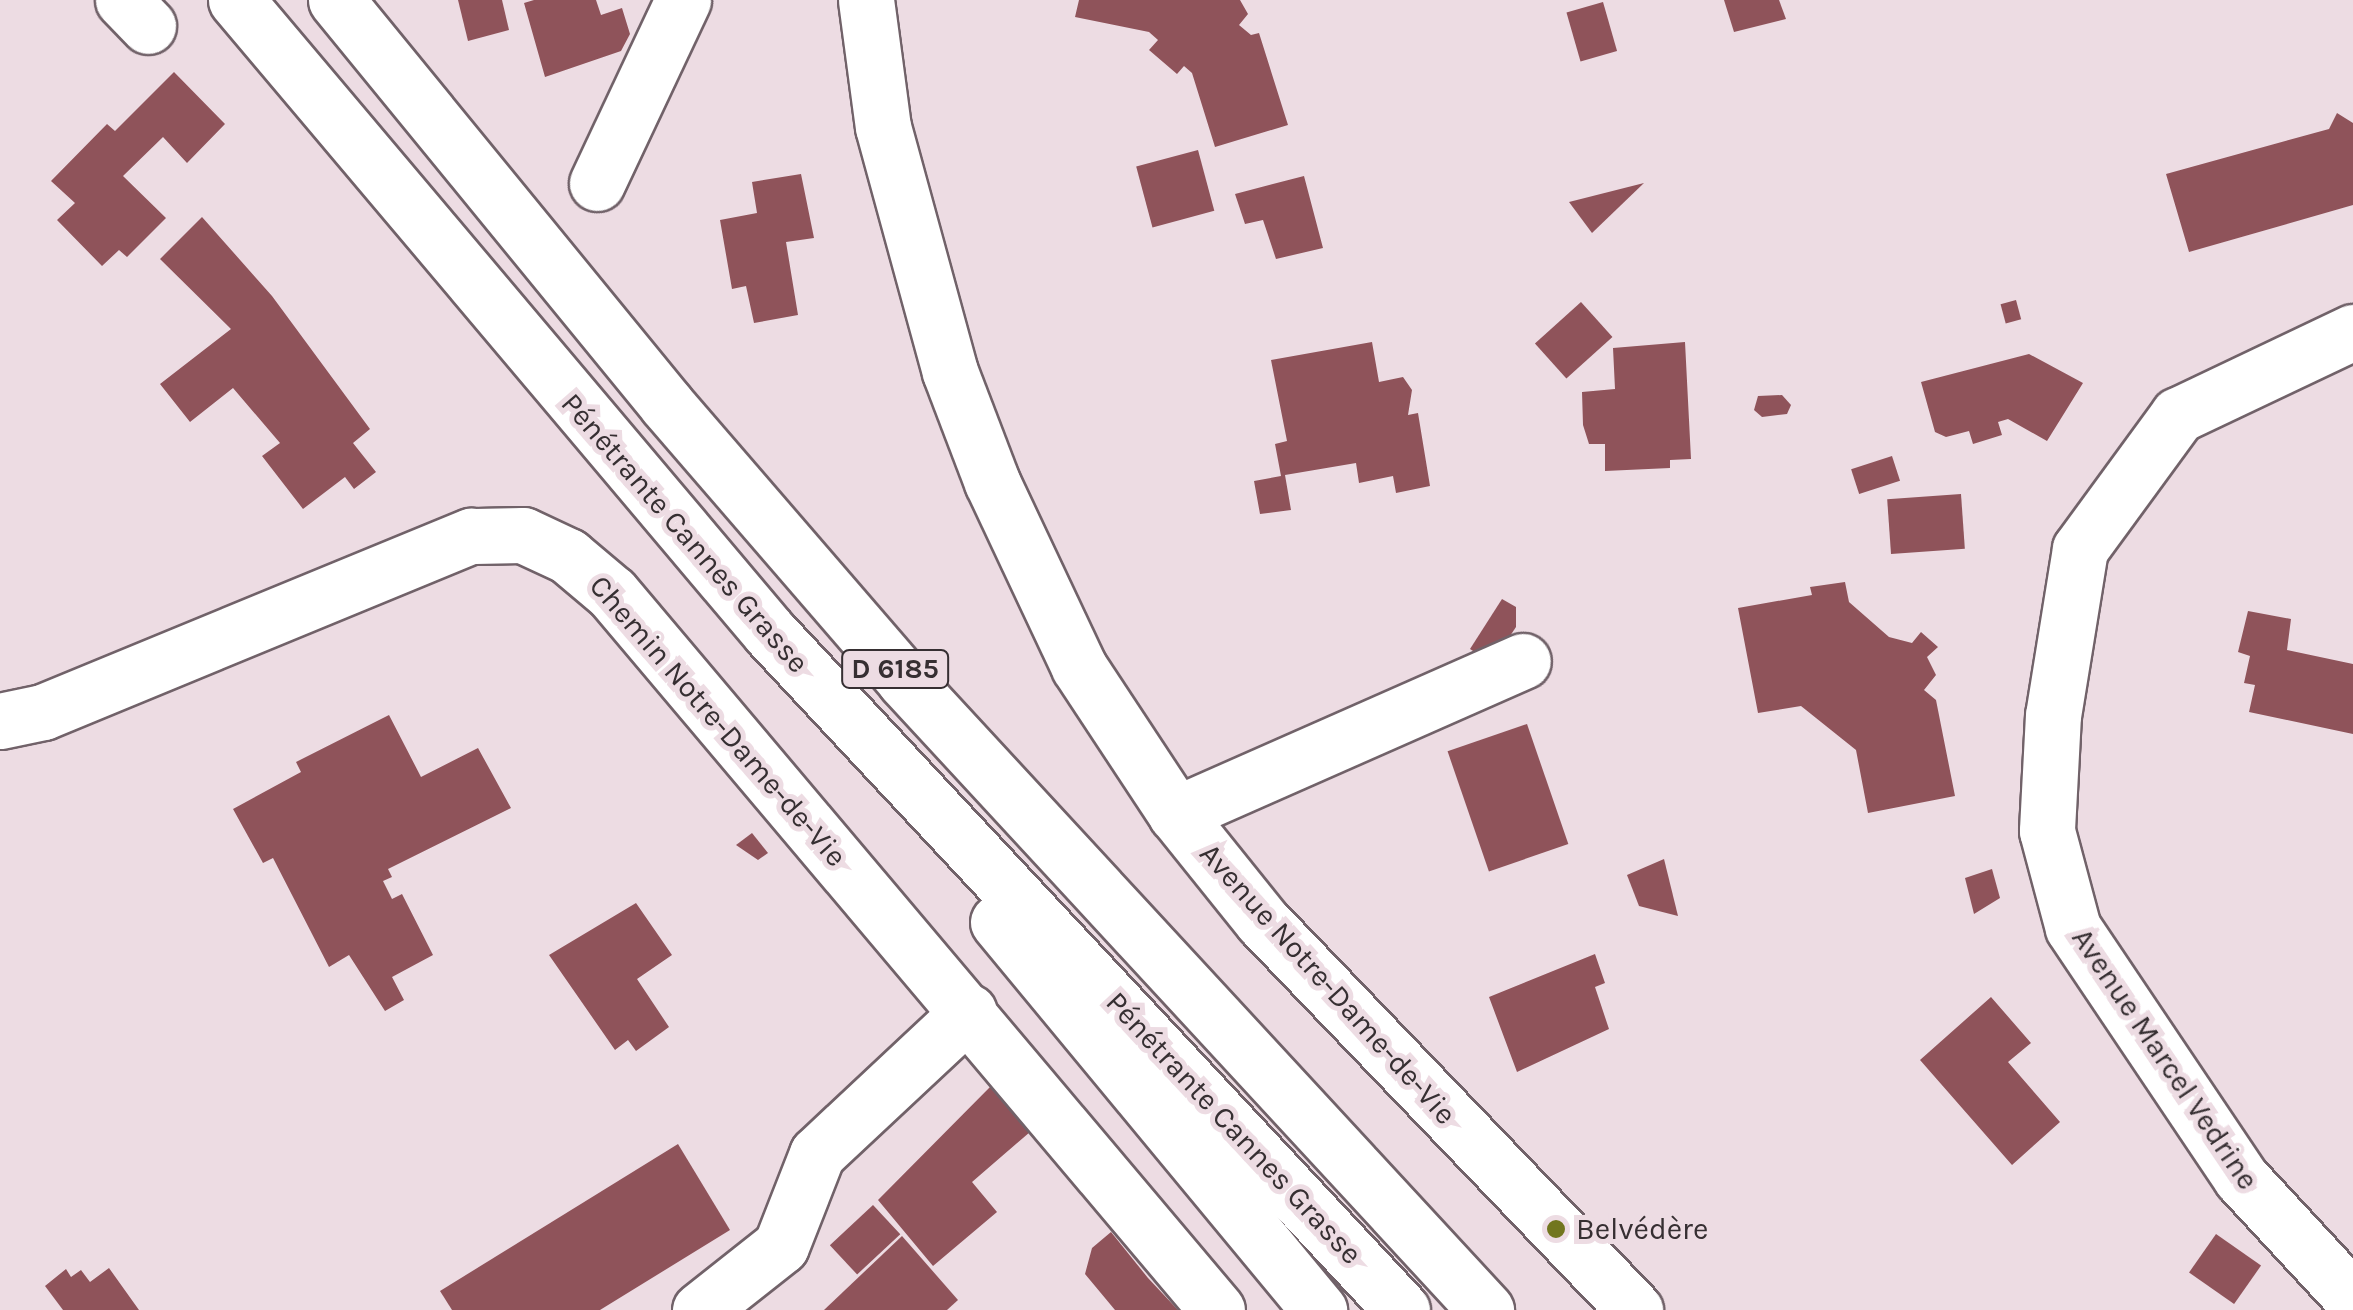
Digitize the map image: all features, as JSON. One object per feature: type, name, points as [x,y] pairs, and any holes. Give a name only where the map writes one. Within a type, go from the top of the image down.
[{"type":"main road","name":"Pénétrante Cannes Grasse","points":[[236,0],[770,633],[1402,1310]]},
{"type":"main road","name":"Pénétrante Cannes Grasse","points":[[336,0],[667,405],[904,680],[1486,1310]]},
{"type":"main road","points":[[598,183],[683,0]]},
{"type":"main road","name":"Avenue Notre-Dame-de-Vie","points":[[866,0],[883,127],[920,272],[992,482],[1079,667],[1176,814],[1262,921],[1635,1310]]},
{"type":"main road","name":"Avenue Marcel Vedrine","points":[[2353,332],[2178,415],[2080,549],[2053,715],[2046,831],[2073,928],[2241,1178],[2353,1299]]},
{"type":"main road","name":"Chemin Notre-Dame-de-Vie","points":[[0,721],[42,712],[471,536],[522,534],[568,556],[612,592],[1217,1310]]},
{"type":"main road","points":[[770,633],[1014,942],[1319,1310]]},
{"type":"main road","points":[[1176,814],[1522,660]]},
{"type":"main road","points":[[700,1310],[780,1246],[817,1154],[969,1012]]},
{"type":"building","points":[[458,0],[502,0],[509,30],[468,41]]},
{"type":"building","points":[[596,0],[601,15],[622,8],[630,34],[621,51],[545,77],[524,3]]},
{"type":"building","points":[[1079,0],[1240,0],[1248,14],[1239,25],[1251,35],[1259,33],[1288,125],[1215,147],[1192,73],[1184,66],[1177,74],[1149,50],[1158,40],[1149,32],[1075,17]]},
{"type":"building","points":[[1724,0],[1779,0],[1786,19],[1734,32]]},
{"type":"building","points":[[1603,2],[1617,51],[1581,61],[1566,12]]},
{"type":"building","points":[[174,72],[225,124],[187,163],[163,137],[123,176],[166,218],[127,257],[119,250],[102,266],[57,220],[75,203],[51,181],[107,124],[115,131]]},
{"type":"building","points":[[2337,113],[2353,123],[2353,205],[2189,252],[2166,174],[2329,129]]},
{"type":"building","points":[[1198,150],[1214,211],[1152,227],[1136,167]]},
{"type":"building","points":[[801,174],[814,238],[786,242],[798,315],[754,323],[746,286],[732,289],[720,220],[757,213],[752,182]]},
{"type":"building","points":[[1304,176],[1323,248],[1276,259],[1263,220],[1245,224],[1235,194]]},
{"type":"building","points":[[1644,183],[1592,233],[1569,202]]},
{"type":"building","points":[[202,217],[272,296],[370,429],[353,443],[376,472],[354,489],[345,477],[303,509],[262,456],[280,443],[233,388],[190,422],[160,384],[231,329],[160,259]]},
{"type":"building","points":[[2016,300],[2021,319],[2006,323],[2001,304]]},
{"type":"building","points":[[1581,302],[1612,337],[1566,378],[1535,343]]},
{"type":"building","points":[[1372,342],[1379,382],[1403,377],[1412,390],[1408,415],[1418,413],[1430,486],[1396,493],[1393,476],[1359,483],[1356,463],[1285,475],[1291,510],[1260,514],[1254,481],[1281,476],[1275,444],[1287,441],[1271,360]]},
{"type":"building","points":[[1685,342],[1691,459],[1670,460],[1670,468],[1605,471],[1605,444],[1589,444],[1583,425],[1582,392],[1615,389],[1613,348]]},
{"type":"building","points":[[2029,354],[2083,383],[2047,441],[2008,419],[1998,422],[2002,435],[1973,444],[1969,431],[1946,437],[1935,432],[1921,382]]},
{"type":"building","points":[[1782,395],[1791,405],[1787,414],[1762,417],[1754,410],[1758,396]]},
{"type":"building","points":[[1892,456],[1900,481],[1859,494],[1851,469]]},
{"type":"building","points":[[1961,494],[1965,549],[1891,554],[1887,499]]},
{"type":"building","points":[[1845,582],[1849,602],[1889,637],[1912,643],[1921,632],[1938,647],[1927,657],[1936,675],[1924,690],[1936,700],[1955,796],[1868,813],[1856,750],[1801,706],[1758,713],[1738,608],[1812,595],[1810,587]]},
{"type":"building","points":[[1502,599],[1516,607],[1516,627],[1492,663],[1470,649]]},
{"type":"building","points":[[2248,611],[2291,619],[2287,650],[2353,664],[2353,734],[2249,712],[2255,685],[2244,683],[2250,656],[2238,652]]},
{"type":"building","points":[[389,715],[421,777],[478,748],[511,808],[388,869],[392,877],[383,881],[392,899],[402,894],[433,955],[392,977],[404,1000],[385,1011],[349,955],[329,967],[273,858],[263,863],[233,809],[301,772],[296,762]]},
{"type":"building","points":[[1527,724],[1568,844],[1489,871],[1448,751]]},
{"type":"building","points":[[752,833],[768,853],[758,860],[736,845]]},
{"type":"building","points":[[1664,859],[1678,916],[1639,906],[1627,875]]},
{"type":"building","points":[[1992,869],[2000,898],[1974,914],[1965,878]]},
{"type":"building","points":[[636,903],[672,955],[637,979],[669,1027],[636,1051],[628,1040],[615,1050],[549,955]]},
{"type":"building","points":[[1595,954],[1605,983],[1595,987],[1609,1029],[1517,1072],[1489,997]]},
{"type":"building","points":[[1991,997],[2031,1043],[2008,1062],[2060,1122],[2012,1165],[1920,1060]]},
{"type":"building","points":[[991,1086],[1030,1132],[972,1182],[997,1212],[933,1266],[878,1200]]},
{"type":"building","points":[[678,1144],[730,1230],[600,1310],[452,1310],[440,1291]]},
{"type":"building","points":[[873,1205],[900,1234],[857,1274],[830,1245]]},
{"type":"building","points":[[1111,1232],[1178,1310],[1115,1310],[1085,1274],[1092,1248]]},
{"type":"building","points":[[2216,1234],[2261,1266],[2234,1304],[2189,1273]]},
{"type":"building","points":[[902,1236],[958,1300],[947,1310],[824,1310]]},
{"type":"building","points":[[109,1268],[139,1310],[63,1310],[45,1286],[66,1269],[71,1277],[81,1270],[90,1282]]},
{"type":"place","name":"Belvédère","points":[[1556,1229]]}]
